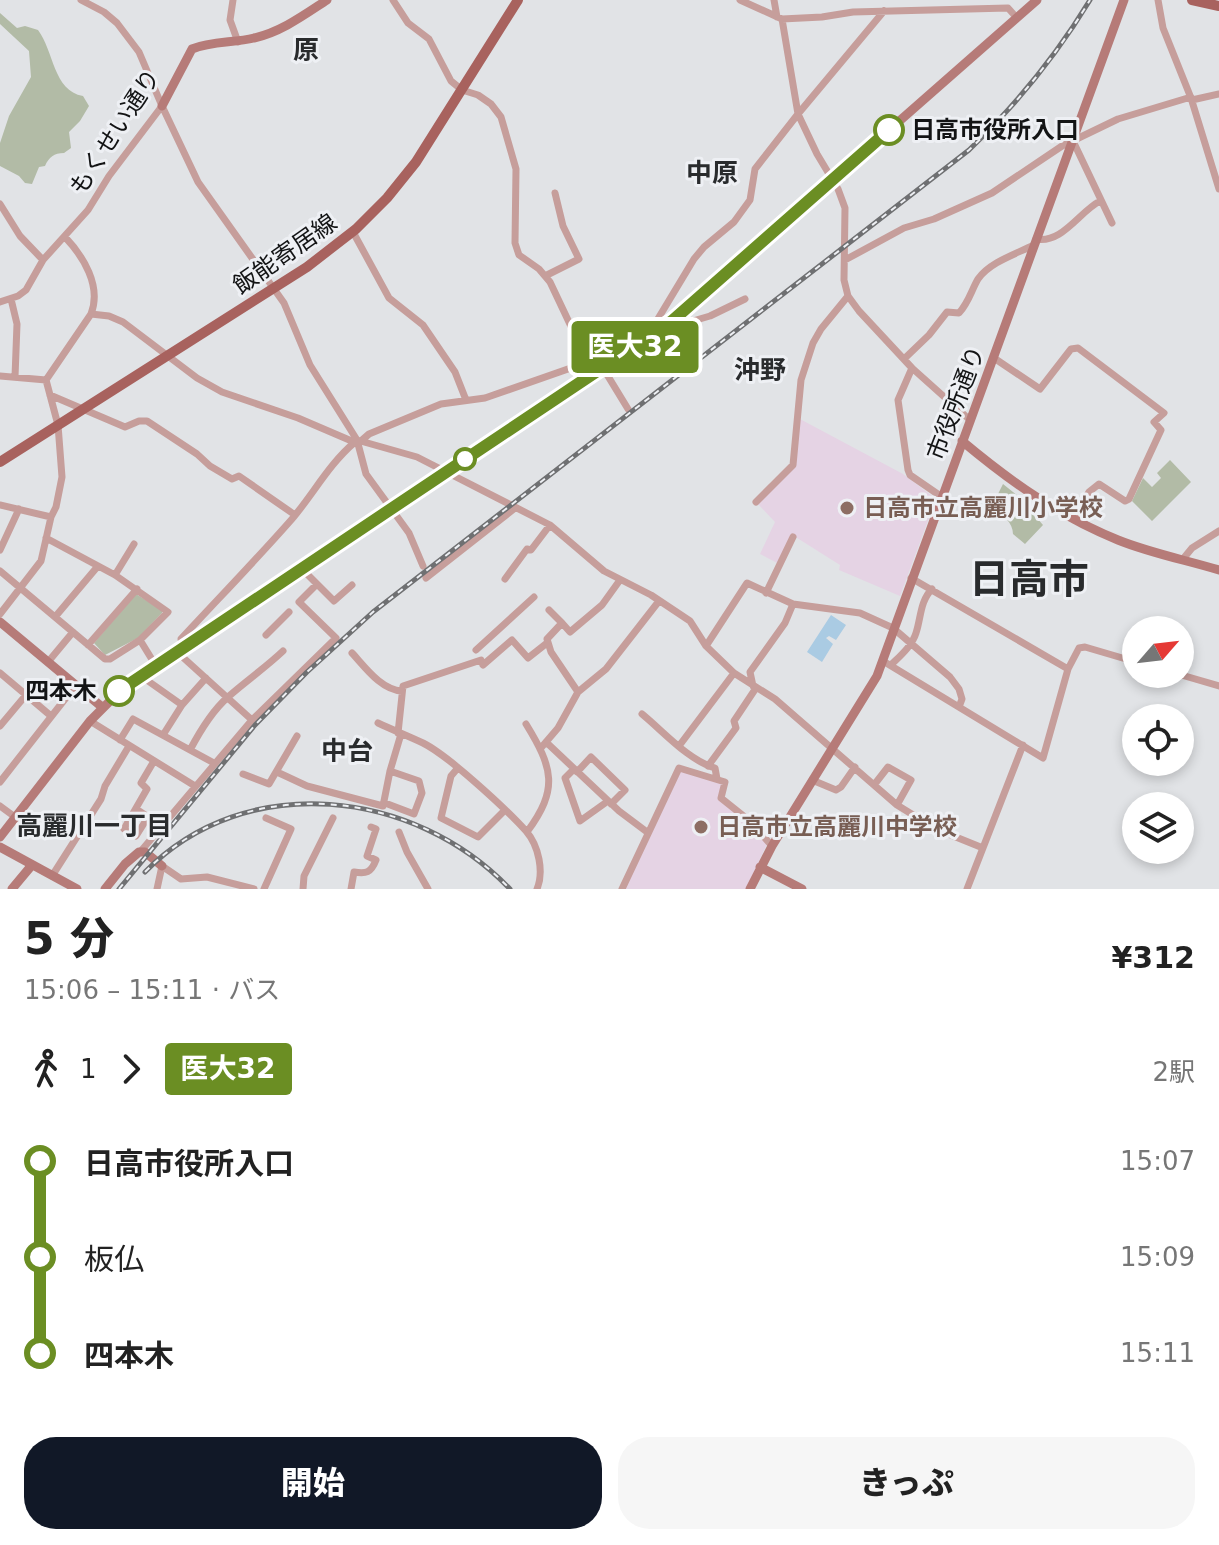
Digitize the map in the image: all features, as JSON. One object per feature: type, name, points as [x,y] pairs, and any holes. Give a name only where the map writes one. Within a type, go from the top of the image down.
[{"type":"main road","name":"飯能寄居線","points":[[0,462],[321,258],[353,232],[409,172],[518,0]]},
{"type":"main road","points":[[1192,0],[1219,6]]},
{"type":"street","points":[[81,0],[104,12],[128,36],[150,72],[162,106],[198,182],[286,308],[310,365],[357,441],[366,474],[409,533],[423,566]]},
{"type":"street","points":[[233,0],[230,20],[238,42]]},
{"type":"street","name":"もくせい通り","points":[[11,299],[26,290],[43,260],[88,210],[109,176],[162,106],[192,49],[201,45],[238,42],[277,31],[327,0]]},
{"type":"street","points":[[393,0],[408,23],[429,39],[451,81],[484,100],[501,117],[516,169],[515,243],[519,255],[545,276],[594,375]]},
{"type":"street","points":[[740,0],[780,18],[884,11],[1008,8],[1017,18]]},
{"type":"street","points":[[774,0],[787,41],[792,95],[798,114],[845,208],[844,280],[848,296],[912,368],[970,420]]},
{"type":"street","points":[[0,837],[102,707],[141,676],[672,321],[1037,0]]},
{"type":"street","name":"市役所通り","points":[[750,889],[812,780],[887,663],[893,628],[1124,0]]},
{"type":"street","points":[[1158,0],[1163,28],[1191,98],[1219,189]]},
{"type":"street","points":[[651,336],[650,332],[694,259],[734,222],[750,200],[755,169],[884,11]]},
{"type":"street","points":[[845,260],[904,228],[934,219],[992,193],[1062,146],[1118,119],[1191,98],[1219,94]]},
{"type":"street","points":[[1073,141],[1112,223]]},
{"type":"street","points":[[545,276],[579,259],[563,226],[555,193]]},
{"type":"street","points":[[904,359],[947,312],[959,313],[973,294],[977,281],[988,269],[1035,242],[1063,232],[1084,211],[1100,201]]},
{"type":"street","points":[[0,204],[20,236],[43,260]]},
{"type":"street","points":[[353,232],[389,298],[423,325],[455,372],[466,400]]},
{"type":"street","points":[[0,614],[41,561],[62,477],[58,425],[46,380],[95,304],[84,260],[65,237]]},
{"type":"street","points":[[756,502],[793,465],[801,380],[813,343],[848,296]]},
{"type":"street","points":[[0,302],[11,299],[17,324],[15,377]]},
{"type":"street","points":[[672,321],[679,325],[710,316],[745,299]]},
{"type":"street","points":[[91,314],[109,316],[123,322],[197,378],[222,392],[357,441],[417,457],[550,525],[581,553],[620,580],[690,621],[706,646],[734,673],[775,699],[897,805],[936,829],[983,848]]},
{"type":"street","points":[[252,720],[180,650],[181,639],[295,515],[336,459],[369,434],[441,404],[485,398],[626,347],[631,350]]},
{"type":"street","points":[[994,358],[1040,389],[1071,349],[1078,348],[1164,413],[1154,422],[1161,430],[1129,499],[1125,501],[1099,484],[1089,492],[1074,520]]},
{"type":"street","points":[[603,368],[628,409]]},
{"type":"street","points":[[912,368],[898,400],[908,473],[942,497]]},
{"type":"street","points":[[0,376],[46,380]]},
{"type":"street","points":[[50,395],[125,427],[147,421],[210,466],[232,479],[239,476],[295,515]]},
{"type":"street","points":[[962,441],[1007,479],[1074,520],[1121,541],[1219,570]]},
{"type":"street","points":[[0,505],[51,517]]},
{"type":"street","points":[[426,578],[515,508]]},
{"type":"street","points":[[0,550],[19,509]]},
{"type":"street","points":[[505,579],[550,525]]},
{"type":"street","points":[[1183,559],[1192,548],[1219,531]]},
{"type":"street","points":[[766,593],[793,537]]},
{"type":"street","points":[[0,571],[108,659],[140,640],[168,612],[115,575],[46,538]]},
{"type":"street","points":[[115,575],[134,544]]},
{"type":"street","points":[[55,617],[98,566]]},
{"type":"street","points":[[301,568],[334,601],[352,585]]},
{"type":"street","points":[[911,578],[1068,669]]},
{"type":"street","points":[[549,610],[570,632],[602,605],[620,580]]},
{"type":"street","points":[[706,646],[747,583],[793,604],[860,613],[893,628],[950,677],[959,689],[962,699],[959,707]]},
{"type":"street","points":[[105,889],[252,720],[336,638],[299,602],[317,584]]},
{"type":"street","points":[[88,645],[137,589]]},
{"type":"street","points":[[932,589],[924,598],[911,644],[887,663],[1043,758],[1068,669],[1079,648],[1122,658]]},
{"type":"street","points":[[476,650],[534,597]]},
{"type":"street","points":[[540,749],[558,728],[578,692],[606,669],[659,601]]},
{"type":"street","points":[[755,687],[750,672],[785,623],[793,604]]},
{"type":"street","points":[[266,635],[289,612]]},
{"type":"street","points":[[0,622],[102,707]]},
{"type":"street","points":[[385,803],[400,734],[402,691],[406,685],[482,663],[512,640],[528,658],[547,643],[562,623]]},
{"type":"street","points":[[48,662],[73,632]]},
{"type":"street","points":[[140,640],[156,666]]},
{"type":"street","points":[[547,643],[578,692]]},
{"type":"street","points":[[190,750],[211,716],[227,698],[283,651]]},
{"type":"street","points":[[352,653],[378,679],[402,691]]},
{"type":"street","points":[[0,673],[51,716]]},
{"type":"street","points":[[679,746],[734,673]]},
{"type":"street","points":[[141,676],[182,705]]},
{"type":"street","points":[[163,735],[182,705],[206,678]]},
{"type":"street","points":[[1194,679],[1219,686]]},
{"type":"street","points":[[0,782],[76,685]]},
{"type":"street","points":[[708,766],[736,728],[734,721],[755,687]]},
{"type":"street","points":[[0,726],[26,695]]},
{"type":"street","points":[[642,714],[679,746],[715,768],[717,779]]},
{"type":"street","points":[[120,740],[133,719],[214,763]]},
{"type":"street","points":[[90,721],[195,786]]},
{"type":"street","points":[[378,723],[424,744],[457,769],[527,832],[536,849],[541,878],[537,889]]},
{"type":"street","points":[[526,724],[550,775],[547,800],[527,832]]},
{"type":"street","points":[[243,774],[269,784],[297,736]]},
{"type":"street","points":[[546,742],[647,832]]},
{"type":"street","points":[[967,889],[1023,745]]},
{"type":"street","points":[[57,882],[105,786],[129,746]]},
{"type":"street","points":[[591,757],[625,790],[580,821],[565,778],[575,771],[591,757]]},
{"type":"street","points":[[136,809],[147,789],[141,783],[154,761]]},
{"type":"street","points":[[812,780],[836,790],[855,767]]},
{"type":"street","points":[[874,785],[888,767],[911,780],[897,805]]},
{"type":"street","points":[[622,889],[679,768],[725,782],[721,798],[751,822],[772,846]]},
{"type":"street","points":[[457,769],[451,776],[441,818],[478,837],[504,811]]},
{"type":"street","points":[[277,772],[300,784],[334,795],[345,795],[383,806],[385,803],[414,814],[422,793],[419,781],[390,771]]},
{"type":"street","points":[[0,806],[15,817]]},
{"type":"street","points":[[264,889],[291,829],[266,818]]},
{"type":"street","points":[[303,889],[304,876],[333,818]]},
{"type":"street","points":[[351,889],[354,872],[366,874],[373,870],[376,860],[367,856],[376,829],[371,827]]},
{"type":"street","points":[[399,832],[428,889]]},
{"type":"street","points":[[0,847],[57,882],[77,889]]},
{"type":"street","points":[[141,851],[181,879],[207,877],[254,889]]},
{"type":"street","points":[[12,889],[32,865]]},
{"type":"street","points":[[157,889],[162,866]]},
{"type":"street","points":[[760,867],[802,889]]},
{"type":"shaded area","name":"日高市立高麗川小学校","points":[[798,418],[903,474],[936,499],[900,596],[839,570],[840,565],[794,536],[779,564],[760,554],[775,522],[757,503],[794,466]]},
{"type":"shaded area","name":"日高市立高麗川中学校","points":[[681,770],[722,782],[719,799],[749,823],[750,831],[767,844],[746,889],[624,889]]},
{"type":"green space","points":[[0,13],[17,28],[25,26],[38,30],[66,87],[83,96],[89,106],[69,132],[71,148],[52,156],[45,166],[39,167],[32,184],[25,183],[19,176],[0,166],[0,143],[9,116],[31,77],[29,51],[0,24]]},
{"type":"green space","points":[[1170,460],[1191,482],[1152,521],[1132,501],[1143,478],[1152,487],[1161,478],[1157,473]]},
{"type":"green space","points":[[1003,484],[1043,525],[1025,544],[1013,534],[1006,518],[992,506]]},
{"type":"green space","points":[[136,594],[162,610],[162,613],[138,638],[105,655],[94,643]]},
{"type":"water","points":[[831,615],[846,625],[836,640],[829,636],[826,638],[833,644],[822,662],[807,652]]},
{"type":"railway","points":[[119,889],[255,725],[307,672],[373,612],[969,150],[1034,79],[1090,0]]},
{"type":"railway","points":[[145,872],[186,839],[231,817],[280,806],[330,804],[379,813],[427,830],[471,855],[510,889]]},
{"type":"bus line","name":"医大32","points":[[119,691],[672,321],[889,130]]},
{"type":"place","name":"日高市役所入口","points":[[889,130]]},
{"type":"place","name":"日高市立高麗川小学校","points":[[847,508]]},
{"type":"place","name":"四本木","points":[[119,691]]},
{"type":"place","name":"日高市立高麗川中学校","points":[[701,827]]},
{"type":"district","name":"原","points":[[306,50]]},
{"type":"district","name":"中原","points":[[712,173]]},
{"type":"district","name":"沖野","points":[[760,370]]},
{"type":"district","name":"日高市","points":[[1029,579]]},
{"type":"district","name":"中台","points":[[347,751]]},
{"type":"district","name":"高麗川一丁目","points":[[94,826]]}]
